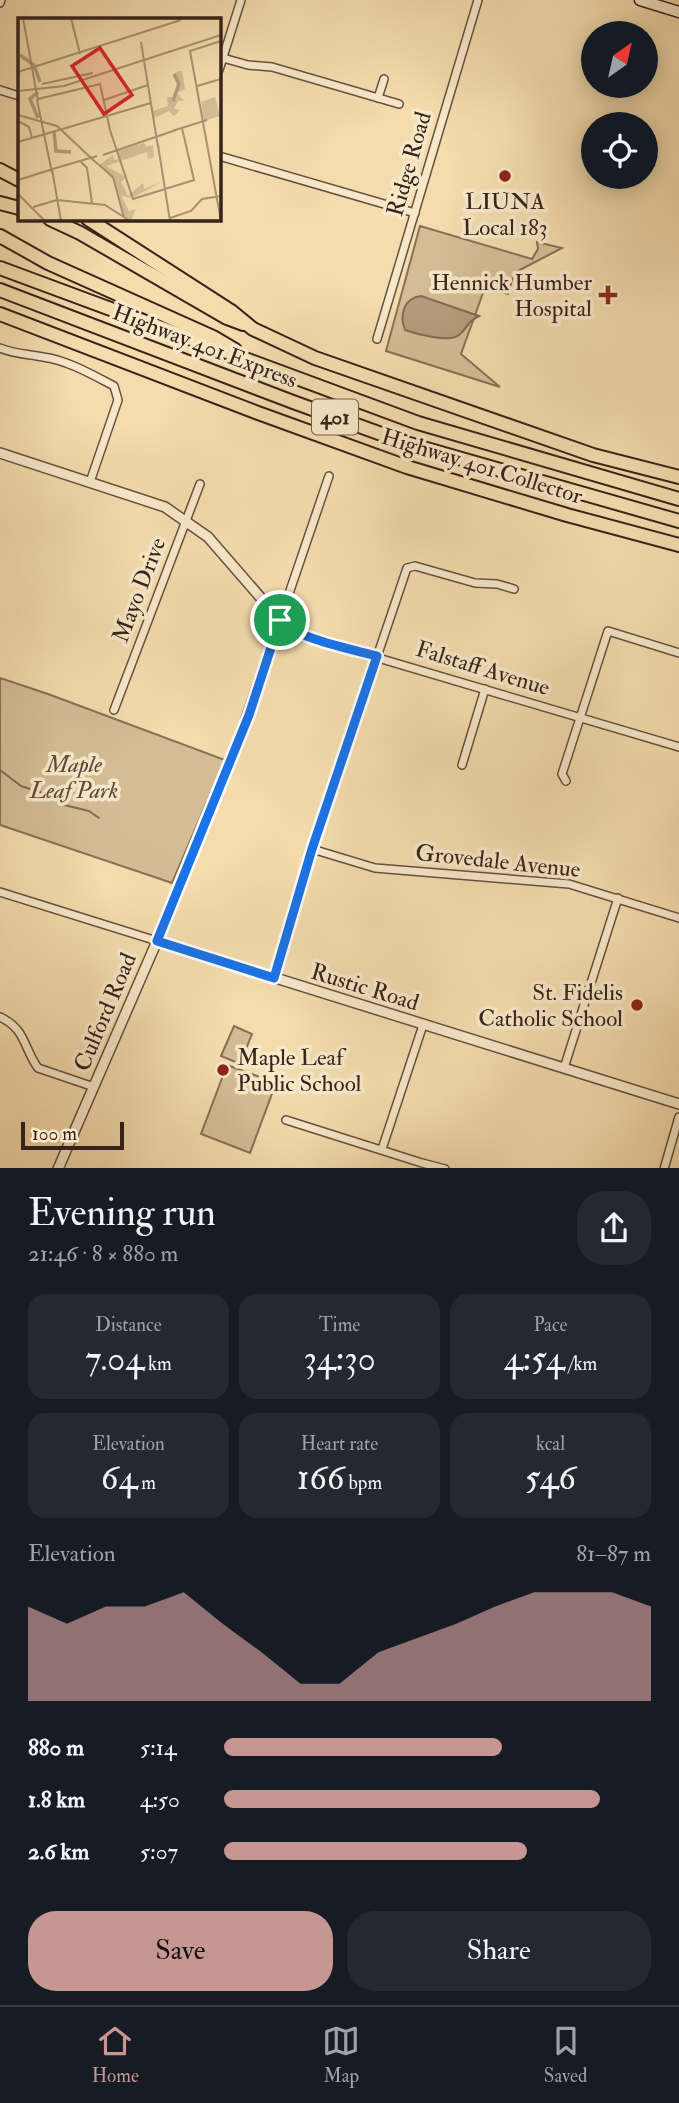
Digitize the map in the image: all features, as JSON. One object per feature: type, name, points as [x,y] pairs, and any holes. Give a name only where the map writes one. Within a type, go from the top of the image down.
[{"type":"highway","points":[[0,170],[18,179]]},
{"type":"highway","points":[[0,203],[18,208]]},
{"type":"highway","points":[[52,220],[80,233],[227,318],[246,325]]},
{"type":"highway","name":"Highway 401 Collector","points":[[90,220],[231,311],[246,325],[315,358],[593,455],[679,477]]},
{"type":"highway","points":[[0,236],[48,263],[213,337],[266,367]]},
{"type":"highway","name":"Highway 401 Express","points":[[0,268],[418,423],[679,499]]},
{"type":"highway","name":"Highway 401 Express","points":[[0,290],[409,444],[679,521]]},
{"type":"highway","name":"Highway 401 Collector","points":[[0,313],[258,413],[407,467],[679,545]]},
{"type":"main road","points":[[640,0],[679,12]]},
{"type":"street","points":[[220,67],[241,0]]},
{"type":"street","name":"Ridge Road","points":[[377,339],[478,0]]},
{"type":"street","points":[[223,58],[248,65],[272,67],[399,104]]},
{"type":"street","points":[[378,98],[384,79]]},
{"type":"street","points":[[0,90],[18,96]]},
{"type":"street","points":[[220,156],[415,213]]},
{"type":"street","points":[[0,348],[16,354],[44,357],[114,386],[118,400],[90,482]]},
{"type":"street","name":"Falstaff Avenue","points":[[0,453],[165,507],[208,537],[280,620],[299,633],[679,747]]},
{"type":"street","name":"Culford Road","points":[[58,1168],[157,941],[249,715],[329,476]]},
{"type":"street","name":"Mayo Drive","points":[[114,710],[200,484]]},
{"type":"street","points":[[274,978],[312,849],[407,568],[412,565],[475,583],[497,584],[514,589]]},
{"type":"street","points":[[566,781],[562,774],[608,631],[679,653]]},
{"type":"street","points":[[462,765],[485,690]]},
{"type":"street","name":"Grovedale Avenue","points":[[312,849],[374,868],[559,882],[679,918]]},
{"type":"street","name":"Rustic Road","points":[[0,892],[679,1104]]},
{"type":"street","points":[[564,1068],[618,898]]},
{"type":"street","points":[[0,1017],[13,1024],[22,1034],[38,1068],[94,1087]]},
{"type":"street","points":[[382,1150],[423,1025]]},
{"type":"street","points":[[664,1168],[679,1117]]},
{"type":"street","points":[[286,1120],[445,1168]]},
{"type":"green space","points":[[420,226],[532,259],[538,249],[537,242],[562,248],[514,273],[508,294],[488,288],[483,293],[461,354],[500,387],[386,351]]},
{"type":"green space","name":"Maple Leaf Park","points":[[0,678],[225,760],[172,883],[0,825]]},
{"type":"green space","points":[[234,1026],[252,1034],[240,1064],[221,1056]]},
{"type":"green space","points":[[227,1065],[276,1083],[250,1153],[201,1134]]},
{"type":"shaded area","points":[[421,296],[479,316],[455,337],[433,337],[405,330],[404,308],[410,300]]},
{"type":"waterway","points":[[0,770],[21,786],[52,796],[60,804],[89,811],[99,818]]},
{"type":"place","name":"LIUNA Local 183","points":[[505,176]]},
{"type":"place","name":"Hennick Humber Hospital","points":[[608,295]]},
{"type":"place","name":"St. Fidelis Catholic School","points":[[637,1005]]},
{"type":"place","name":"Maple Leaf Public School","points":[[223,1070]]},
{"type":"route","points":[[280,620],[299,633],[377,656],[312,849],[274,978],[157,941],[249,715],[280,620]]}]
